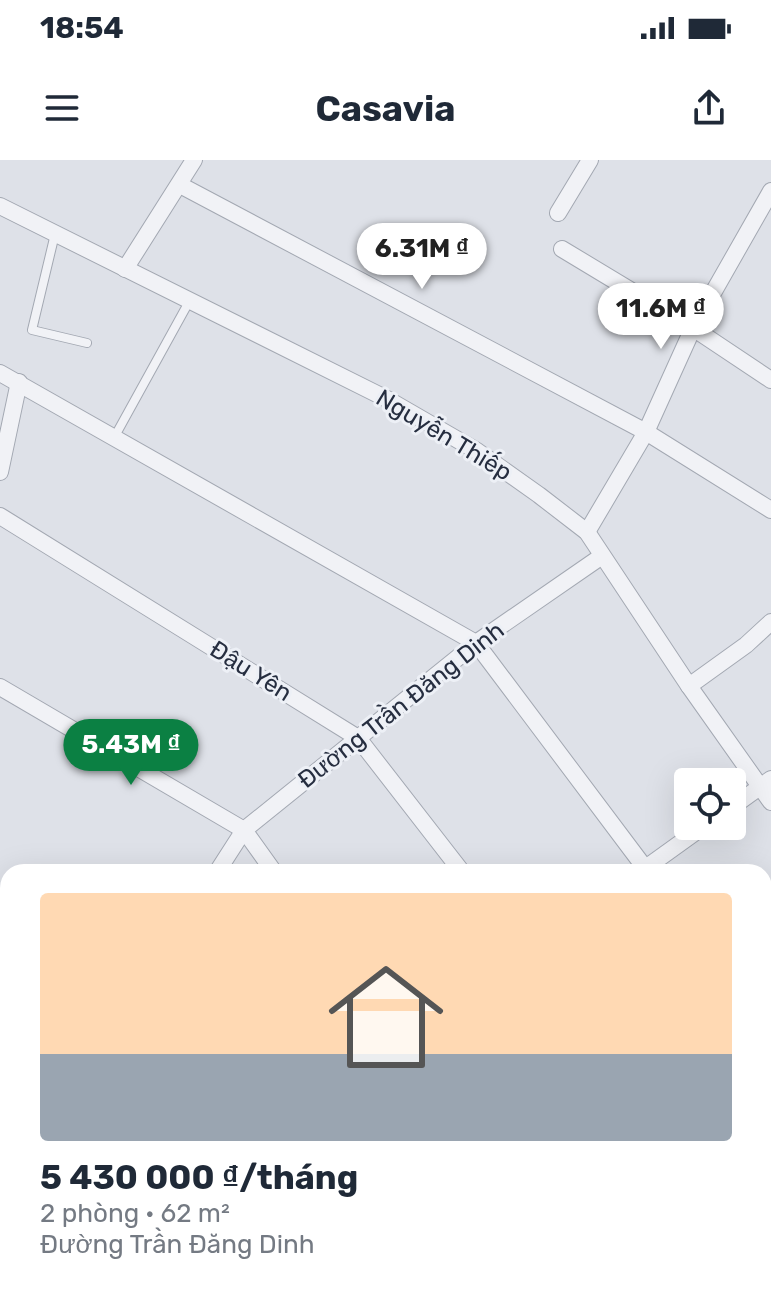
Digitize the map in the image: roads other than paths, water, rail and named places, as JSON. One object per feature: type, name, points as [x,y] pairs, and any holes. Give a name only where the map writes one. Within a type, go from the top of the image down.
[{"type":"street","points":[[125,269],[194,160]]},
{"type":"street","points":[[558,213],[590,160]]},
{"type":"street","points":[[180,185],[646,432],[771,510]]},
{"type":"street","points":[[587,532],[646,432],[693,328],[771,191]]},
{"type":"street","name":"Nguyễn Thiếp","points":[[0,206],[387,399],[464,444],[587,532],[689,686],[766,783],[771,802]]},
{"type":"street","points":[[562,249],[693,328],[771,380]]},
{"type":"street","points":[[0,373],[476,643],[639,864]]},
{"type":"street","points":[[0,472],[19,382]]},
{"type":"street","name":"Đậu Yên","points":[[0,516],[358,738],[456,864]]},
{"type":"street","name":"Đường Trần Đăng Dinh","points":[[222,864],[244,830],[476,643],[602,556]]},
{"type":"street","points":[[689,686],[746,645],[771,622]]},
{"type":"street","points":[[0,687],[244,830],[268,864]]},
{"type":"street","points":[[746,797],[766,783]]},
{"type":"street","points":[[653,864],[685,840]]},
{"type":"lane","points":[[55,234],[32,330],[87,343]]},
{"type":"lane","points":[[115,436],[190,299]]}]
